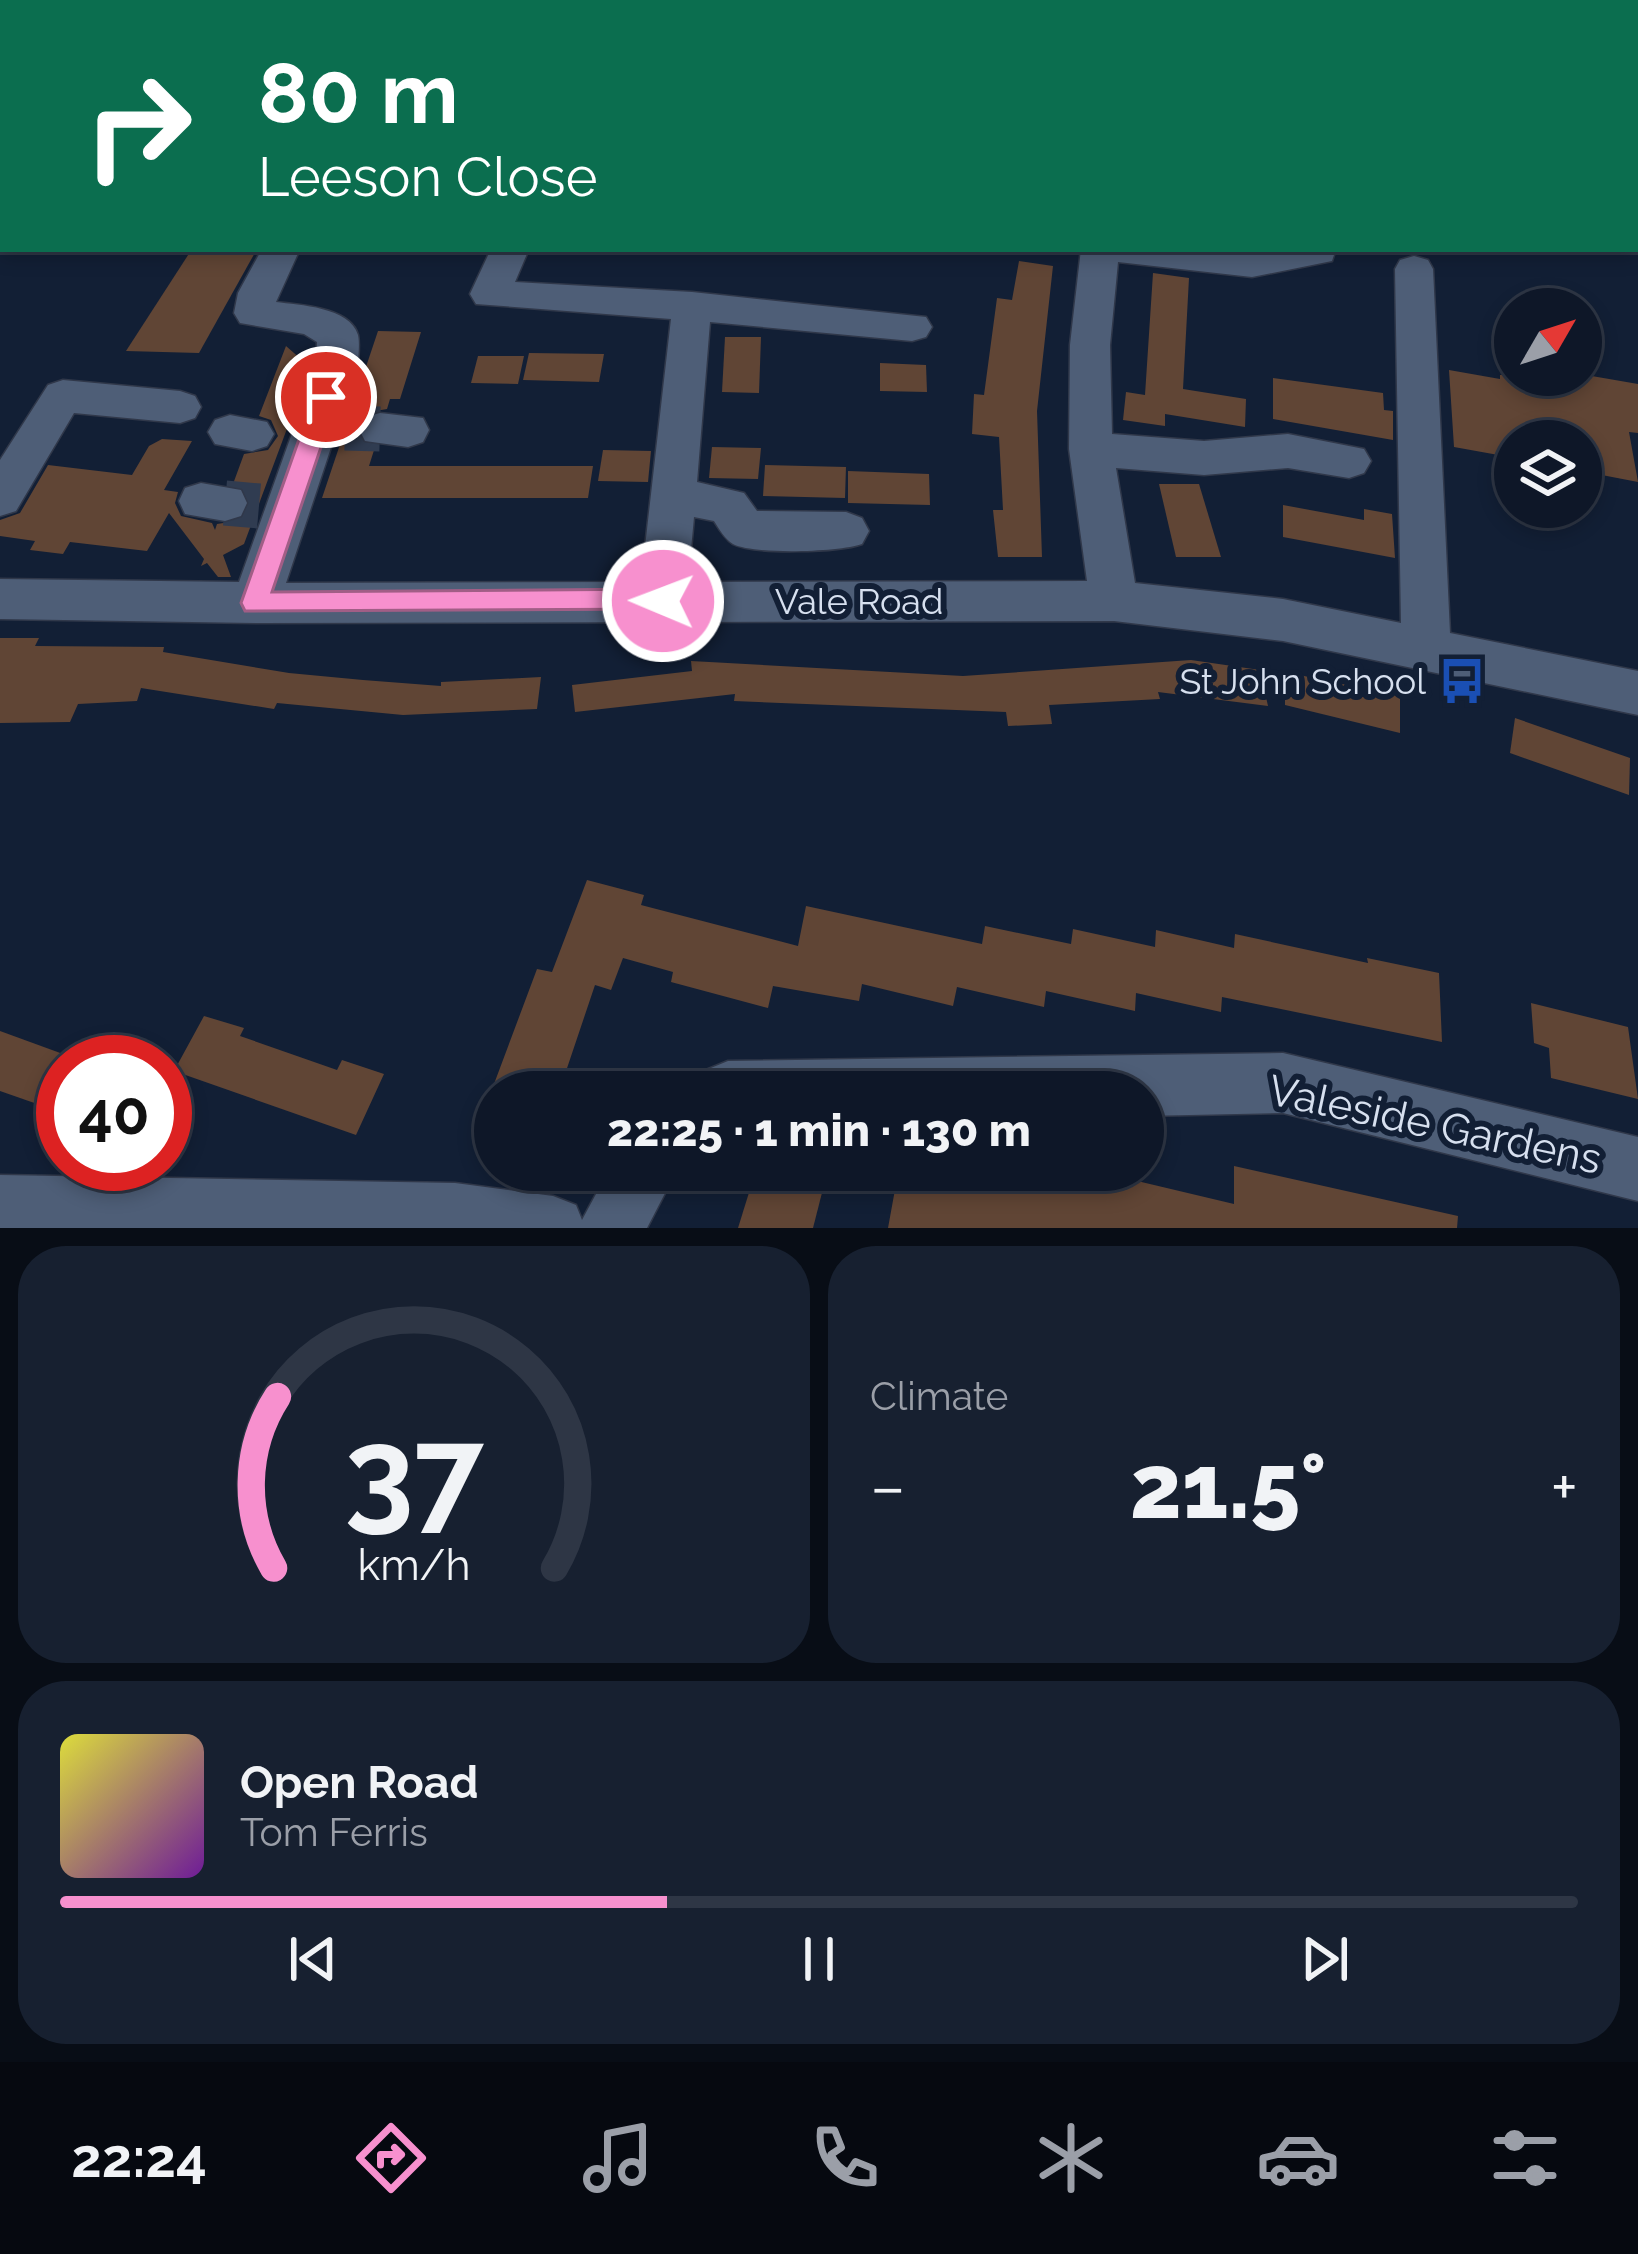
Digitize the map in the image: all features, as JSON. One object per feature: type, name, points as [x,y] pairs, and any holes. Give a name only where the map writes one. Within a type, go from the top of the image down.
[{"type":"street","points":[[255,603],[243,504],[316,432],[337,366],[338,336],[314,321],[254,313],[258,293],[279,252]]},
{"type":"street","points":[[509,252],[490,294],[692,306],[912,327]]},
{"type":"street","points":[[1100,252],[1090,344],[1091,449],[1114,601]]},
{"type":"street","points":[[1141,252],[1252,264],[1318,252]]},
{"type":"street","points":[[1414,269],[1426,649]]},
{"type":"street","points":[[663,601],[692,306]]},
{"type":"street","points":[[0,498],[63,396],[180,406]]},
{"type":"street","points":[[1091,449],[1204,458],[1288,451],[1349,461]]},
{"type":"street","points":[[674,496],[728,506],[745,529],[846,532]]},
{"type":"street","name":"Vale Road","points":[[0,599],[1114,601],[1215,610],[1638,693]]},
{"type":"street","name":"Valeside Gardens","points":[[1164,1085],[1283,1083],[1638,1169]]},
{"type":"street","points":[[610,1228],[632,1191]]},
{"type":"street","points":[[0,1207],[454,1215],[554,1228]]},
{"type":"building","points":[[190,252],[255,252],[199,353],[126,351]]},
{"type":"building","points":[[1019,261],[1053,266],[1037,411],[1042,557],[998,557],[993,510],[1003,510],[999,437],[972,434],[974,394],[984,395],[997,298],[1012,300]]},
{"type":"building","points":[[1153,273],[1189,278],[1183,389],[1246,399],[1245,427],[1165,414],[1165,426],[1123,420],[1126,392],[1145,395]]},
{"type":"building","points":[[378,331],[421,332],[400,399],[390,399],[387,409],[364,413],[355,427],[361,443],[375,447],[369,466],[593,466],[588,498],[322,498]]},
{"type":"building","points":[[725,337],[761,337],[759,393],[722,392]]},
{"type":"building","points":[[286,346],[310,367],[244,544],[223,555],[231,577],[218,577],[207,563],[201,566],[204,559],[169,513],[147,551],[70,542],[63,554],[30,550],[35,541],[0,536],[0,520],[20,513],[48,465],[132,475],[149,446],[162,439],[192,441],[164,490],[178,492],[175,503],[181,516],[212,523],[215,530],[217,524],[242,520],[251,501],[245,488],[233,484],[244,454],[268,450],[278,436],[271,420],[259,416]]},
{"type":"building","points":[[529,353],[604,354],[599,382],[523,380]]},
{"type":"building","points":[[478,356],[524,356],[518,384],[471,383]]},
{"type":"building","points":[[880,363],[926,365],[927,392],[880,391]]},
{"type":"building","points":[[1449,370],[1494,378],[1494,396],[1602,396],[1602,378],[1638,384],[1638,433],[1629,432],[1638,482],[1602,475],[1602,420],[1494,420],[1494,454],[1454,447]]},
{"type":"building","points":[[1273,378],[1383,393],[1384,410],[1393,411],[1393,440],[1273,419]]},
{"type":"building","points":[[712,447],[761,448],[758,479],[709,478]]},
{"type":"building","points":[[603,450],[651,451],[648,482],[598,481]]},
{"type":"building","points":[[765,465],[846,467],[845,498],[763,496]]},
{"type":"building","points":[[848,471],[929,474],[930,505],[848,503]]},
{"type":"building","points":[[1159,484],[1199,484],[1221,557],[1176,557]]},
{"type":"building","points":[[1283,505],[1364,520],[1364,509],[1392,514],[1395,558],[1283,537]]},
{"type":"building","points":[[0,638],[39,638],[35,646],[164,647],[163,652],[289,673],[441,686],[441,682],[541,677],[537,709],[403,715],[277,703],[274,709],[141,688],[137,701],[78,704],[70,722],[0,723]]},
{"type":"building","points":[[1191,660],[1260,670],[1268,706],[1158,692],[1160,699],[1049,705],[1052,724],[1008,726],[1006,712],[734,701],[735,694],[575,712],[572,685],[692,671],[691,661],[963,676]]},
{"type":"building","points":[[1285,672],[1400,696],[1400,733],[1285,705]]},
{"type":"building","points":[[1515,718],[1630,758],[1629,795],[1510,753]]},
{"type":"building","points":[[587,880],[644,895],[641,905],[798,946],[806,906],[982,944],[985,926],[1071,944],[1073,929],[1155,947],[1156,930],[1234,948],[1235,934],[1368,963],[1367,958],[1439,973],[1442,1042],[1222,997],[1221,1012],[1136,993],[1135,1011],[1046,991],[1044,1007],[957,987],[953,1006],[862,984],[859,1001],[773,986],[768,1008],[671,982],[673,972],[623,958],[611,990],[595,985],[566,1071],[499,1071],[537,969],[552,972]]},
{"type":"building","points":[[1531,1003],[1628,1027],[1638,1099],[1551,1078],[1549,1048],[1534,1043]]},
{"type":"building","points":[[204,1016],[244,1028],[240,1036],[337,1070],[342,1060],[384,1074],[356,1135],[192,1077],[192,1038]]},
{"type":"building","points":[[0,1031],[36,1044],[36,1104],[0,1091]]},
{"type":"building","points":[[1234,1166],[1458,1216],[1457,1228],[888,1228],[895,1191],[1065,1194],[1164,1191],[1164,1187],[1234,1204]]},
{"type":"building","points":[[749,1191],[822,1191],[813,1228],[738,1228]]},
{"type":"tunnel","points":[[345,428],[380,429]]},
{"type":"tunnel","points":[[225,503],[259,506]]},
{"type":"place","name":"St John School","points":[[1462,681]]},
{"type":"route","points":[[326,397],[255,603],[663,601]]}]
